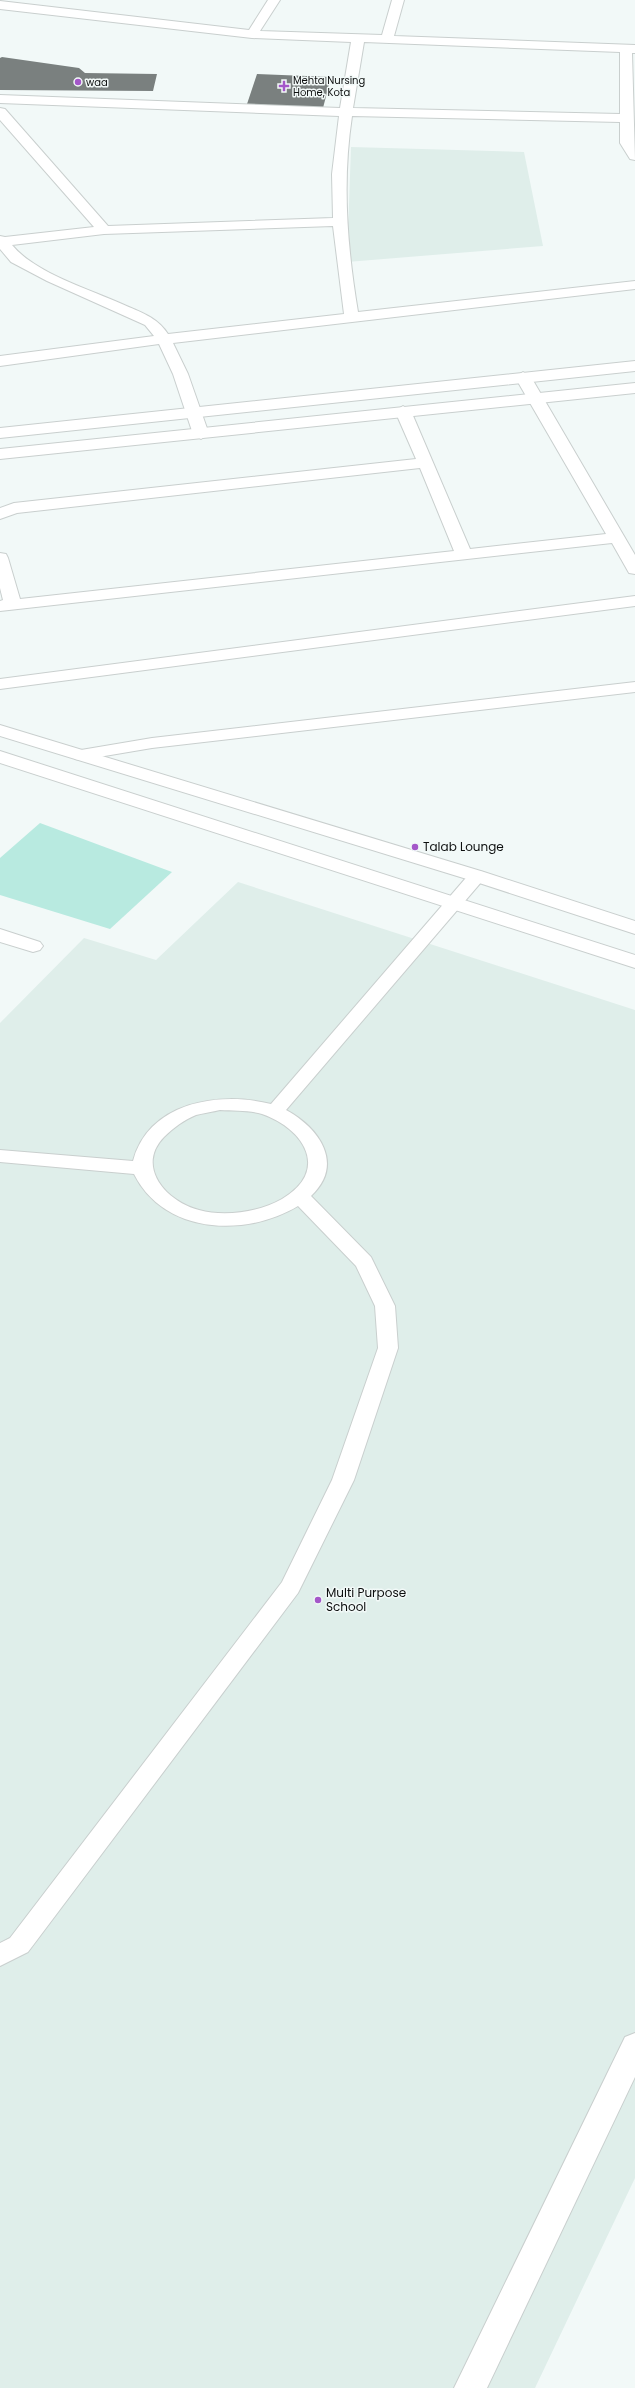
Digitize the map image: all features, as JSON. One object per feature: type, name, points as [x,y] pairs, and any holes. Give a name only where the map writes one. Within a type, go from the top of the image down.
[{"type":"street","points":[[252,34],[274,0]]},
{"type":"street","points":[[387,39],[398,0]]},
{"type":"street","points":[[0,5],[252,34],[631,48],[631,118],[627,143],[635,156]]},
{"type":"street","points":[[352,318],[344,272],[340,222],[339,172],[358,38]]},
{"type":"street","points":[[0,99],[347,112],[631,118]]},
{"type":"street","points":[[0,112],[104,230]]},
{"type":"street","points":[[1,241],[104,230],[340,222]]},
{"type":"street","points":[[1,241],[16,259],[52,278],[150,322],[161,332],[201,434]]},
{"type":"street","points":[[0,261],[16,259]]},
{"type":"street","points":[[0,361],[165,340],[635,285]]},
{"type":"street","points":[[0,432],[635,366]]},
{"type":"street","points":[[523,378],[635,569]]},
{"type":"street","points":[[0,454],[635,388]]},
{"type":"street","points":[[403,411],[464,554]]},
{"type":"street","points":[[0,514],[14,508],[426,463]]},
{"type":"street","points":[[0,558],[6,605],[616,538]]},
{"type":"street","points":[[0,684],[635,601]]},
{"type":"street","points":[[81,755],[160,742],[635,687]]},
{"type":"street","points":[[611,690],[635,697]]},
{"type":"street","points":[[0,730],[477,876],[635,928]]},
{"type":"street","points":[[0,757],[454,902],[635,962]]},
{"type":"street","points":[[0,934],[33,946]]},
{"type":"street","points":[[470,2388],[635,2046]]},
{"type":"lane","points":[[274,1112],[477,876]]},
{"type":"lane","points":[[220,1104],[254,1106],[274,1112],[284,1115],[306,1132],[317,1153],[314,1176],[299,1196],[273,1212],[240,1219],[205,1218],[174,1207],[151,1190],[142,1168],[146,1146],[162,1126],[188,1111],[220,1104]]},
{"type":"lane","points":[[0,1156],[142,1168]]},
{"type":"lane","points":[[0,1955],[20,1945],[290,1587],[343,1480],[388,1348],[385,1306],[364,1262],[299,1196]]},
{"type":"shaded area","points":[[351,147],[524,152],[543,246],[347,262]]},
{"type":"shaded area","name":"Multi Purpose School","points":[[238,882],[635,1010],[635,2178],[535,2388],[0,2388],[0,1023],[84,938],[156,960]]},
{"type":"green space","points":[[40,823],[172,872],[110,929],[0,895],[0,858]]},
{"type":"building","name":"waa","points":[[2,57],[79,68],[85,73],[157,74],[153,91],[0,90],[0,58]]},
{"type":"building","points":[[257,74],[331,77],[323,108],[247,104]]},
{"type":"place","name":"waa","points":[[78,82]]},
{"type":"place","name":"Mehta Nursing Home, Kota","points":[[284,86]]},
{"type":"place","name":"Talab Lounge","points":[[415,847]]},
{"type":"place","name":"Multi Purpose School","points":[[318,1600]]}]
